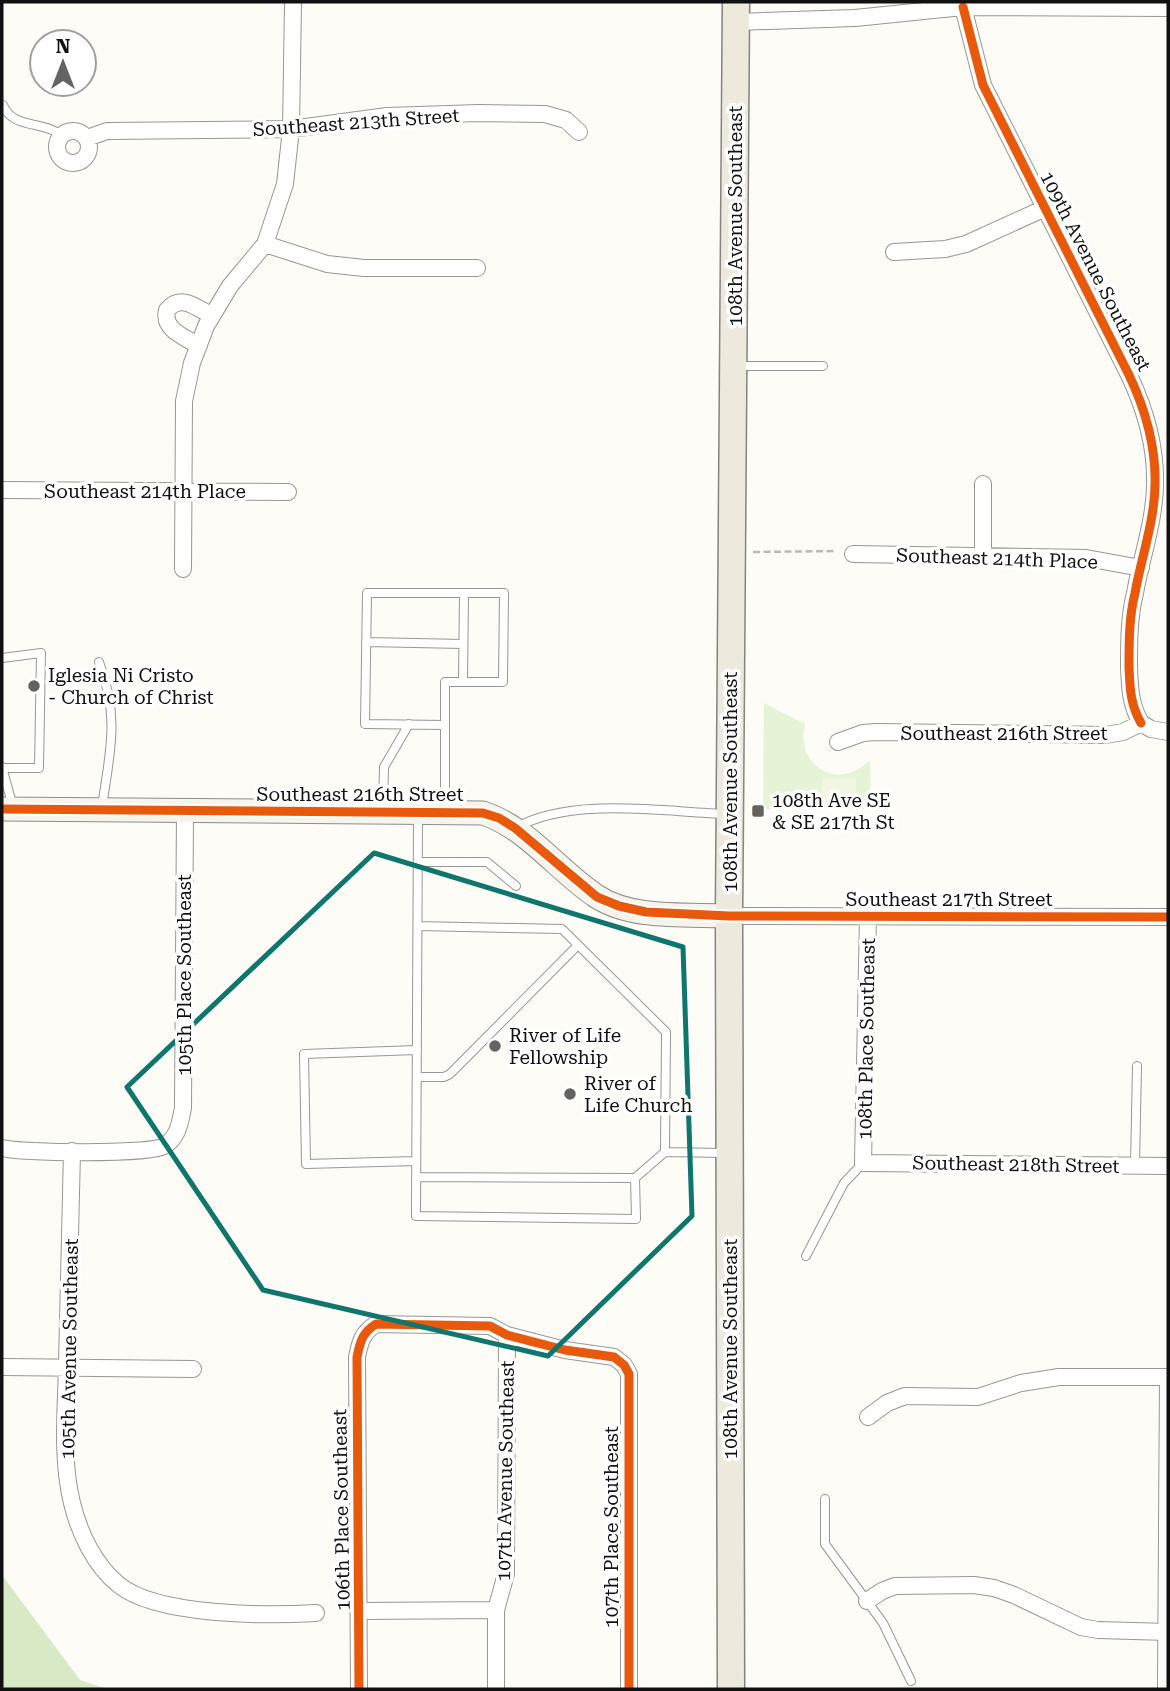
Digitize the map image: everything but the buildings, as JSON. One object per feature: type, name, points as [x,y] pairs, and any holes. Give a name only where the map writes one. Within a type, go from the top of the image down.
[{"type":"main road","name":"108th Avenue Southeast","points":[[731,1689],[729,916],[736,12]]},
{"type":"street","points":[[183,569],[184,401],[192,363],[212,316],[230,286],[265,244],[285,184],[291,130],[293,2]]},
{"type":"street","points":[[736,12],[855,18],[963,7],[1168,8]]},
{"type":"street","name":"109th Avenue Southeast","points":[[963,7],[983,85],[1143,404],[1151,430],[1161,474],[1130,617],[1129,644],[1130,699],[1141,723]]},
{"type":"street","name":"Southeast 213th Street","points":[[61,135],[74,130],[87,138],[107,131],[291,130],[387,116],[492,113],[545,114],[566,120],[579,132]]},
{"type":"street","points":[[61,135],[57,151],[59,156],[68,162],[84,159],[89,149],[87,138]]},
{"type":"street","points":[[894,252],[945,249],[966,244],[1043,209]]},
{"type":"street","points":[[265,244],[327,264],[364,268],[477,268]]},
{"type":"street","points":[[199,345],[170,327],[166,322],[167,310],[176,302],[182,301],[212,316]]},
{"type":"street","points":[[983,484],[983,556]]},
{"type":"street","name":"Southeast 214th Place","points":[[2,490],[288,492]]},
{"type":"street","name":"Southeast 214th Place","points":[[853,555],[1086,558],[1141,568]]},
{"type":"street","points":[[1141,723],[1152,729],[1168,732]]},
{"type":"street","name":"Southeast 216th Street","points":[[838,742],[863,733],[876,732],[1106,735],[1123,732],[1141,723]]},
{"type":"street","name":"Southeast 216th Street","points":[[8,809],[483,813],[499,818],[515,828],[597,897],[619,906],[646,912],[729,916]]},
{"type":"street","name":"105th Place Southeast","points":[[72,1151],[150,1150],[163,1147],[174,1138],[180,1125],[183,1108],[185,811]]},
{"type":"street","name":"Southeast 217th Street","points":[[729,916],[1168,917]]},
{"type":"street","name":"108th Place Southeast","points":[[863,1163],[868,916]]},
{"type":"street","points":[[2,1148],[72,1151]]},
{"type":"street","name":"105th Avenue Southeast","points":[[72,1151],[65,1450],[72,1504],[86,1543],[99,1563],[119,1585],[144,1599],[194,1609],[281,1615],[316,1613]]},
{"type":"street","name":"Southeast 218th Street","points":[[863,1163],[1168,1166]]},
{"type":"street","name":"106th Place Southeast","points":[[359,1689],[357,1357],[360,1343],[366,1331],[376,1324],[491,1326],[507,1335]]},
{"type":"street","name":"107th Place Southeast","points":[[507,1335],[565,1350],[614,1357],[624,1365],[629,1374],[629,1689]]},
{"type":"street","name":"107th Avenue Southeast","points":[[496,1689],[496,1610],[506,1574],[507,1335]]},
{"type":"street","points":[[2,1367],[193,1369]]},
{"type":"street","points":[[868,1417],[887,1403],[905,1396],[978,1397],[1021,1383],[1059,1377],[1168,1377],[1166,1689]]},
{"type":"street","points":[[867,1601],[895,1586],[974,1585],[995,1588],[1014,1595],[1081,1627],[1168,1632]]},
{"type":"street","points":[[360,1611],[496,1610]]},
{"type":"lane","points":[[3,105],[9,116],[51,129],[61,135]]},
{"type":"lane","points":[[734,366],[823,366]]},
{"type":"lane","points":[[445,725],[365,724],[367,593],[504,593],[503,682],[445,682],[445,725],[445,811]]},
{"type":"lane","points":[[463,682],[464,593]]},
{"type":"lane","points":[[366,642],[463,644]]},
{"type":"lane","points":[[2,658],[41,653],[39,768],[2,768],[8,809]]},
{"type":"lane","points":[[99,662],[109,694],[113,722],[101,810]]},
{"type":"lane","points":[[383,811],[384,767],[409,724]]},
{"type":"lane","points":[[515,828],[552,813],[576,810],[730,814]]},
{"type":"lane","points":[[418,811],[416,1216],[636,1219],[635,1178]]},
{"type":"lane","points":[[418,862],[487,862],[516,886]]},
{"type":"lane","points":[[418,926],[562,929],[666,1032],[665,1152]]},
{"type":"lane","points":[[417,1077],[444,1077],[450,1074],[578,945]]},
{"type":"lane","points":[[416,1161],[306,1164],[304,1054],[417,1050]]},
{"type":"lane","points":[[1135,1165],[1137,1066]]},
{"type":"lane","points":[[416,1177],[635,1178],[665,1152],[729,1153]]},
{"type":"lane","points":[[806,1256],[844,1182],[863,1163]]},
{"type":"lane","points":[[825,1499],[825,1544],[883,1623],[911,1681]]},
{"type":"path","points":[[732,552],[835,551],[853,555]]},
{"type":"highlighted area","points":[[374,853],[683,947],[692,1216],[548,1356],[263,1290],[127,1087]]},
{"type":"green space","points":[[764,703],[805,724],[807,752],[813,763],[822,770],[845,774],[870,760],[871,809],[763,809]]},
{"type":"green space","points":[[822,778],[856,778],[856,800],[822,800]]},
{"type":"green space","points":[[2,1575],[80,1680],[107,1689],[2,1689]]},
{"type":"cycle path","points":[[963,7],[983,85],[1129,375],[1151,440],[1155,492],[1133,602],[1129,648],[1131,696],[1141,723]]},
{"type":"cycle path","points":[[2,809],[483,813],[499,818],[515,828],[597,897],[619,906],[646,912],[729,916],[1168,917]]},
{"type":"cycle path","points":[[359,1689],[357,1357],[362,1338],[376,1324],[490,1326],[507,1335],[565,1350],[614,1357],[624,1365],[629,1374],[629,1689]]},
{"type":"place","name":"Iglesia Ni Cristo - Church of Christ","points":[[34,686]]},
{"type":"place","name":"108th Ave SE & SE 217th St","points":[[758,811]]},
{"type":"place","name":"River of Life Fellowship","points":[[495,1046]]},
{"type":"place","name":"River of Life Church","points":[[570,1094]]}]
